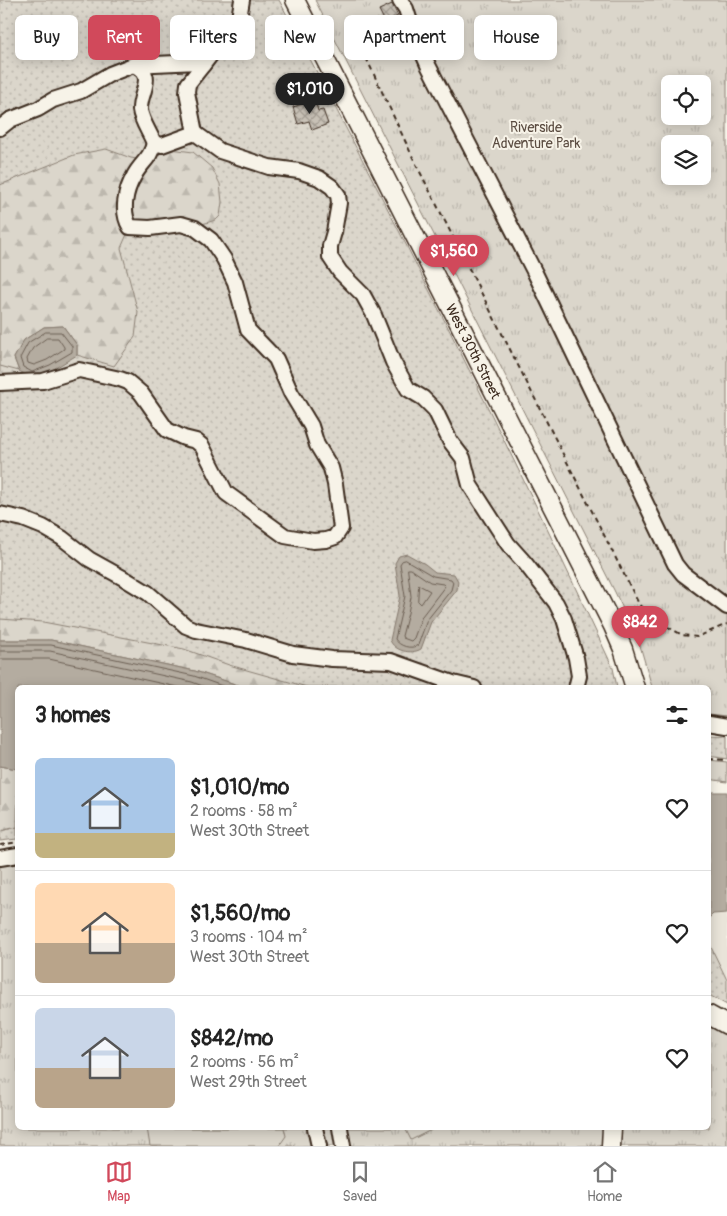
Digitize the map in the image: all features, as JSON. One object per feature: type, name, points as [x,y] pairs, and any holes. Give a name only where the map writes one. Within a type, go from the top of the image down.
[{"type":"main road","name":"West 30th Street","points":[[295,0],[619,638],[634,685]]},
{"type":"main road","points":[[711,1016],[727,1025]]},
{"type":"main road","points":[[610,1146],[612,1130]]},
{"type":"street","points":[[242,0],[239,18],[188,84],[187,92],[195,133],[220,150],[269,167],[299,171],[320,178],[332,187],[338,195],[339,203],[330,246],[330,257],[340,272],[363,295],[374,315],[393,362],[408,389],[423,398],[435,410],[450,441],[463,458],[470,485],[508,544],[556,603],[564,619],[576,658],[579,676],[577,685]]},
{"type":"street","points":[[400,0],[406,9],[413,31],[428,64],[539,282],[675,564],[683,574],[727,607]]},
{"type":"street","points":[[0,128],[10,120],[38,109],[53,100],[81,91],[110,74],[140,66],[198,62],[203,65]]},
{"type":"street","points":[[140,66],[146,77],[140,110],[156,147]]},
{"type":"street","points":[[0,383],[43,381],[80,370],[128,382],[140,393],[167,430],[196,441],[202,446],[226,493],[235,500],[285,536],[313,541],[335,537],[340,528],[331,468],[317,445],[311,426],[292,394],[276,359],[248,330],[235,282],[224,259],[211,240],[196,228],[182,224],[150,228],[130,227],[125,220],[124,206],[134,176],[156,147],[195,133]]},
{"type":"street","points":[[0,514],[23,519],[43,527],[62,538],[88,559],[148,593],[186,626],[196,630],[246,640],[293,654],[332,659],[391,661],[461,685]]},
{"type":"street","points":[[711,723],[727,726]]},
{"type":"street","points":[[0,858],[15,856]]},
{"type":"street","points":[[315,1130],[319,1146]]},
{"type":"street","points":[[340,1130],[343,1146]]},
{"type":"path","points":[[367,60],[415,162],[639,604],[648,615],[682,635],[697,637],[727,624]]},
{"type":"path","points":[[711,758],[727,760]]},
{"type":"path","points":[[0,845],[15,842]]},
{"type":"shaded area","points":[[727,913],[727,1006],[711,997],[711,916],[713,914]]},
{"type":"green space","points":[[0,0],[279,0],[287,15],[265,15],[265,60],[310,60],[492,415],[613,668],[617,685],[238,685],[195,671],[51,640],[0,640]]},
{"type":"green space","name":"Riverside Adventure Park","points":[[315,0],[727,0],[727,716],[711,714],[711,685],[651,685],[639,642],[614,590],[345,60],[464,60],[464,15],[344,15],[344,57],[334,37],[334,15],[323,15]]},
{"type":"green space","points":[[106,149],[142,160],[171,149],[193,152],[212,168],[220,184],[222,202],[220,216],[216,220],[202,224],[182,220],[128,232],[121,248],[138,312],[135,337],[114,366],[77,355],[77,345],[63,326],[44,327],[24,340],[14,358],[19,371],[0,366],[0,185],[74,155]]},
{"type":"green space","points":[[0,619],[43,622],[184,649],[229,665],[300,685],[238,685],[195,671],[51,640],[0,640]]},
{"type":"green space","points":[[711,735],[727,736],[727,759],[711,756]]},
{"type":"green space","points":[[711,760],[727,762],[727,782],[711,779]]},
{"type":"green space","points":[[0,766],[15,768],[15,827],[0,831]]},
{"type":"green space","points":[[15,827],[15,839],[0,841],[0,831]]},
{"type":"green space","points":[[15,860],[15,1130],[711,1130],[711,1022],[727,1031],[727,1146],[0,1146],[0,863]]},
{"type":"green space","points":[[711,947],[727,980],[727,1005],[711,996]]},
{"type":"green space","points":[[147,1130],[284,1130],[286,1136],[279,1146],[150,1146]]},
{"type":"green space","points":[[406,1130],[431,1130],[411,1140]]},
{"type":"water","points":[[63,326],[77,345],[77,355],[52,370],[33,378],[19,371],[14,358],[24,340],[44,327]]},
{"type":"water","points":[[407,554],[435,572],[454,574],[458,581],[457,590],[431,622],[421,649],[412,652],[403,651],[395,647],[390,640],[400,596],[395,563],[399,556]]},
{"type":"water","points":[[0,640],[51,640],[195,671],[238,685],[15,685],[15,769],[0,766]]},
{"type":"water","points":[[711,792],[727,792],[727,913],[713,914],[711,916]]},
{"type":"building","points":[[392,4],[398,15],[382,15],[379,10]]},
{"type":"building","points":[[315,100],[318,111],[323,110],[328,124],[312,130],[309,121],[298,124],[293,107]]}]
